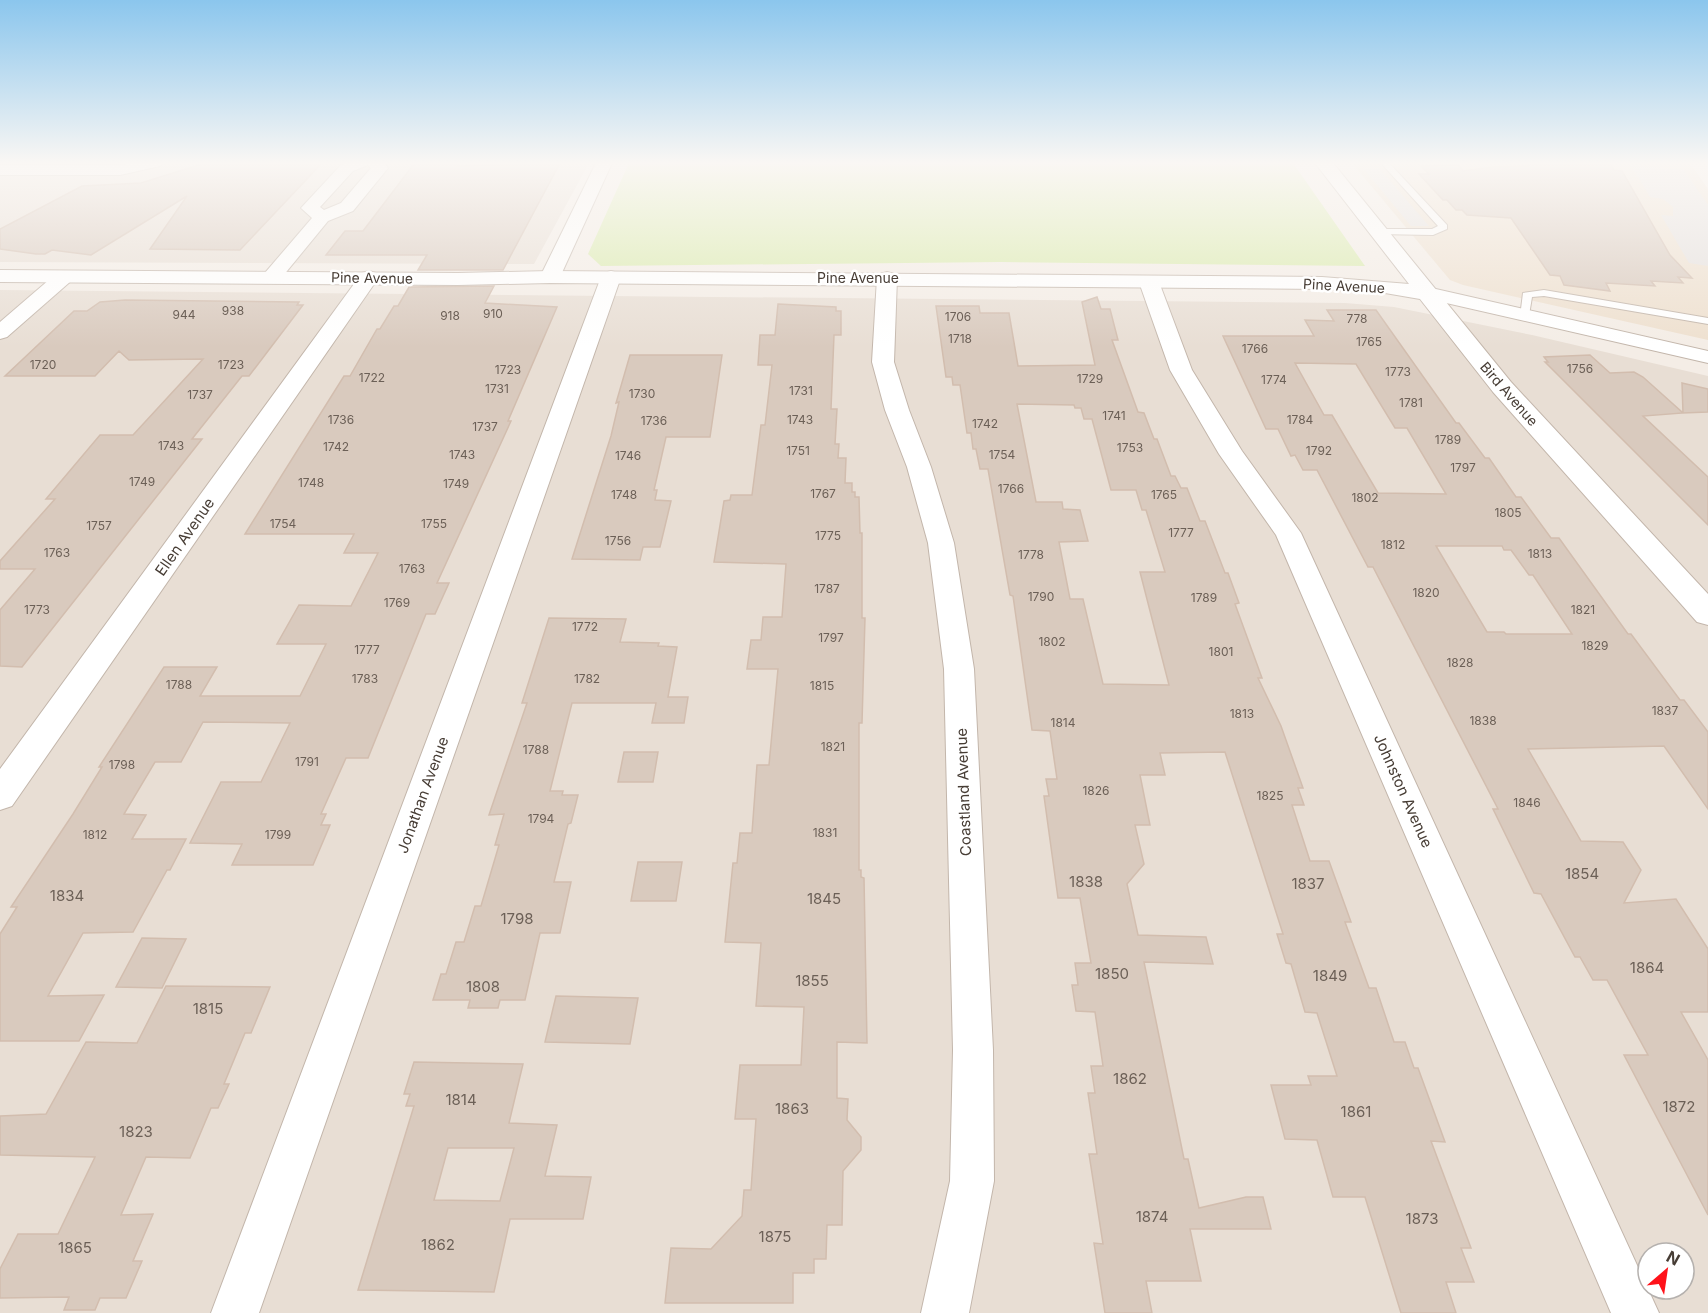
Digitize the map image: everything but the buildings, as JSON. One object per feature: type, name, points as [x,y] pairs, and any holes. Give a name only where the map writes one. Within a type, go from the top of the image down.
[{"type":"street","points":[[271,278],[315,224]]},
{"type":"street","points":[[550,277],[575,224]]},
{"type":"street","name":"Bird Avenue","points":[[1372,224],[1502,387],[1708,614]]},
{"type":"street","name":"Pine Avenue","points":[[0,276],[458,279],[886,278],[1338,284],[1427,293],[1708,357]]},
{"type":"street","points":[[0,333],[64,277]]},
{"type":"street","name":"Jonathan Avenue","points":[[235,1313],[611,277]]},
{"type":"street","name":"Ellen Avenue","points":[[0,796],[369,278]]},
{"type":"street","name":"Coastland Avenue","points":[[886,278],[883,362],[897,410],[919,467],[940,543],[959,669],[973,1050],[972,1181],[945,1313]]},
{"type":"street","name":"Johnston Avenue","points":[[1149,282],[1181,370],[1231,454],[1288,532],[1635,1313]]},
{"type":"lane","points":[[1378,232],[1433,232],[1444,227],[1441,224]]},
{"type":"lane","points":[[1524,315],[1527,295],[1544,293],[1708,321]]},
{"type":"shaded area","points":[[0,224],[556,224],[534,264],[0,262]]},
{"type":"shaded area","points":[[1403,224],[1708,224],[1708,340],[1463,285],[1450,280]]},
{"type":"shaded area","points":[[1410,224],[1429,226],[1411,226]]},
{"type":"shaded area","points":[[1666,224],[1708,224],[1708,266],[1689,263]]},
{"type":"shaded area","points":[[0,290],[1345,303],[1394,307],[1532,335],[1708,376],[1708,1313],[0,1313]]},
{"type":"green space","points":[[601,224],[1336,224],[1365,266],[1001,262],[601,266],[588,254]]}]
